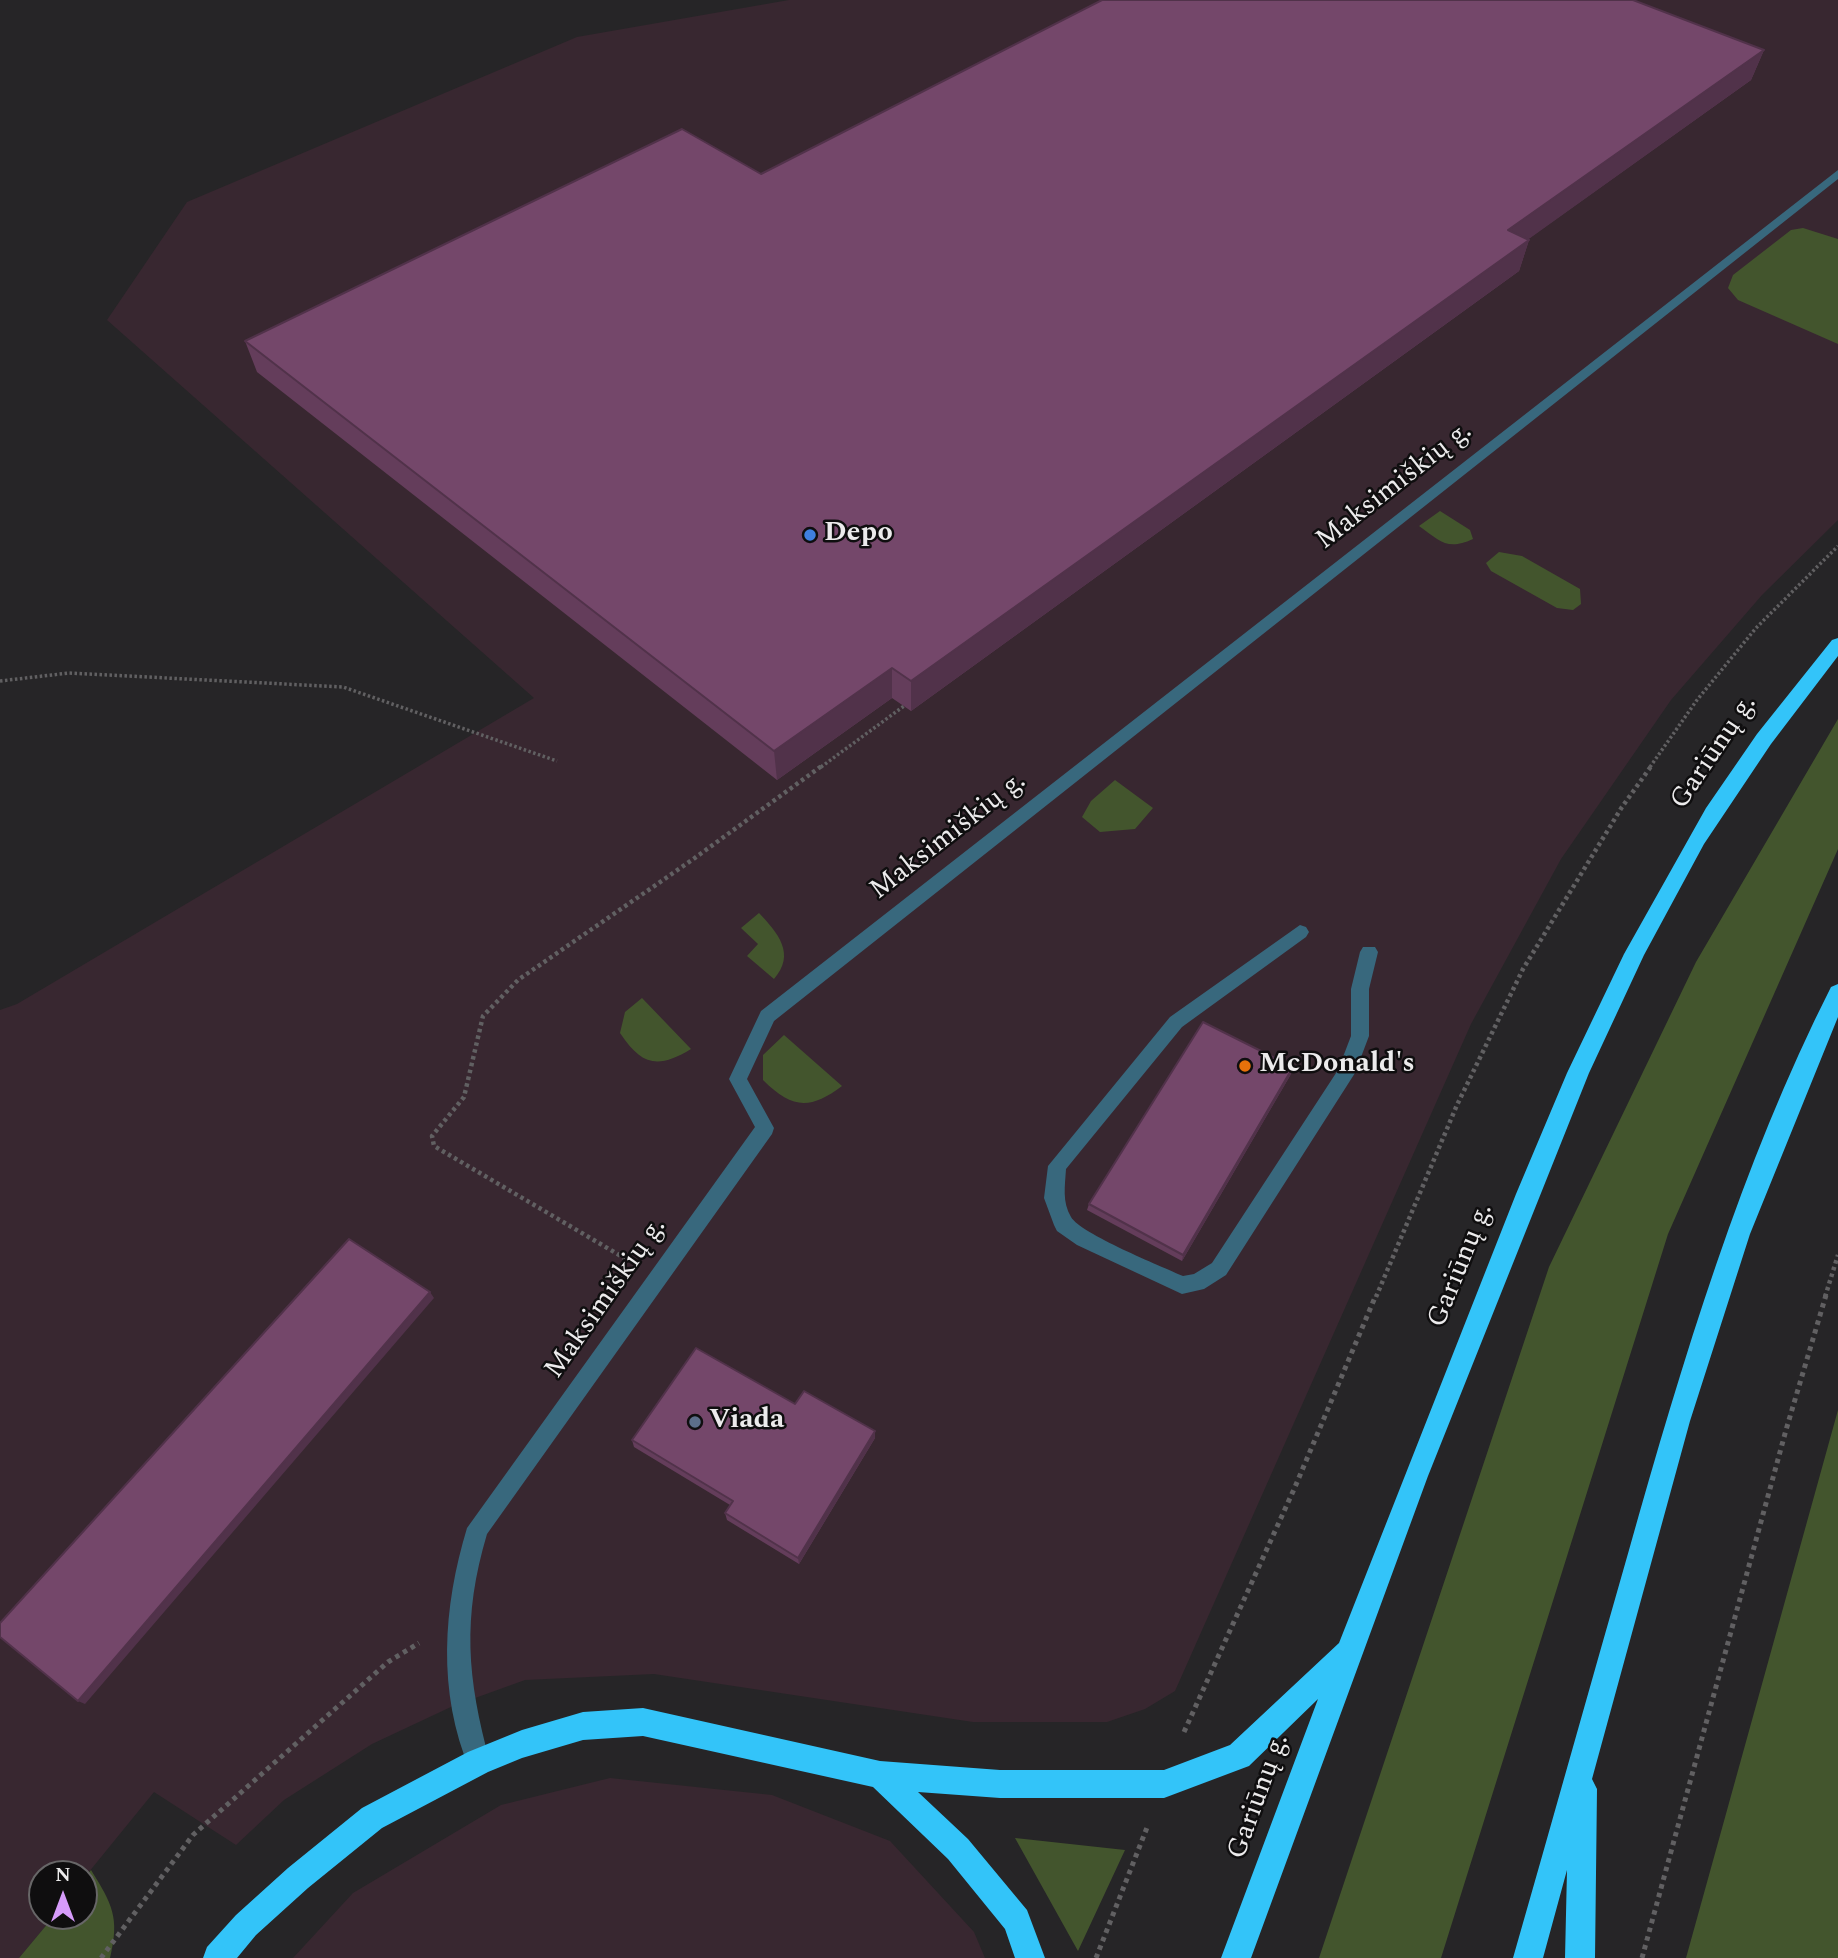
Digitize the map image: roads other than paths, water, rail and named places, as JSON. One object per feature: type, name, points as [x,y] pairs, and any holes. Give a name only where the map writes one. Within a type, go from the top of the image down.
[{"type":"highway","name":"Gariūnų g.","points":[[1236,1958],[1402,1505],[1534,1176],[1613,995],[1697,839],[1784,710],[1838,644]]},
{"type":"highway","points":[[1528,1958],[1678,1421],[1738,1234],[1802,1073],[1838,993]]},
{"type":"highway","points":[[218,1958],[246,1925],[298,1878],[372,1818],[478,1762],[522,1744],[583,1727],[643,1721],[880,1776],[1000,1784],[1164,1784],[1239,1756],[1349,1649]]},
{"type":"highway","points":[[1580,1958],[1584,1756]]},
{"type":"highway","points":[[880,1776],[958,1849],[1017,1920],[1030,1958]]},
{"type":"street","name":"Maksimiškių g.","points":[[478,1762],[461,1695],[458,1618],[463,1573],[478,1528],[765,1128],[738,1079],[767,1016],[1838,173]]},
{"type":"street","points":[[1300,932],[1176,1022],[1057,1166],[1054,1198],[1064,1225],[1084,1239],[1182,1285],[1197,1283],[1219,1269],[1346,1073],[1360,1036],[1360,989],[1369,953]]},
{"type":"place","name":"Depo","points":[[810,535]]},
{"type":"place","name":"McDonald's","points":[[1245,1066]]},
{"type":"place","name":"Viada","points":[[695,1422]]}]
